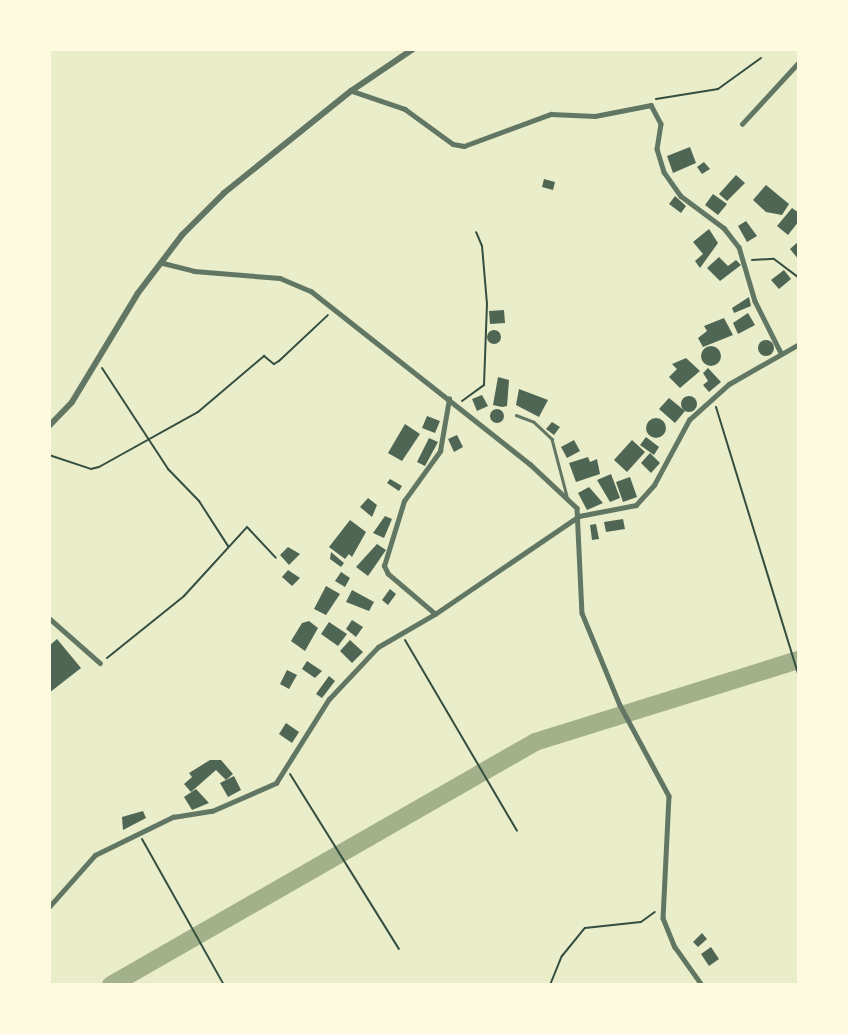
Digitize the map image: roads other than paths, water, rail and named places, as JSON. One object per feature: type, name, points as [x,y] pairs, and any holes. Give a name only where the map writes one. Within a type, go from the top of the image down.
[{"type":"street","points":[[49,426],[72,402],[138,293],[182,235],[224,193],[351,91],[414,49]]},
{"type":"street","points":[[742,124],[799,62]]},
{"type":"street","points":[[351,91],[405,109],[453,144],[464,146],[551,114],[595,116],[651,105],[661,124],[657,149],[664,172],[681,196],[732,236],[755,301],[781,353]]},
{"type":"street","points":[[163,263],[194,271],[280,278],[336,308],[567,496],[579,516],[582,613],[620,705],[662,777],[671,806],[661,908],[675,947],[702,985]]},
{"type":"street","points":[[49,907],[95,855],[140,836],[173,817],[212,811],[276,783],[288,770],[347,676],[401,633],[435,614],[579,516],[626,510],[646,497],[689,420],[713,398],[799,344]]},
{"type":"street","points":[[435,614],[388,575],[384,566],[404,501],[440,451],[449,399]]},
{"type":"street","points":[[49,618],[100,663]]},
{"type":"lane","points":[[516,415],[540,426],[552,439],[567,496]]},
{"type":"waterway","points":[[111,985],[535,742],[799,660]]}]
